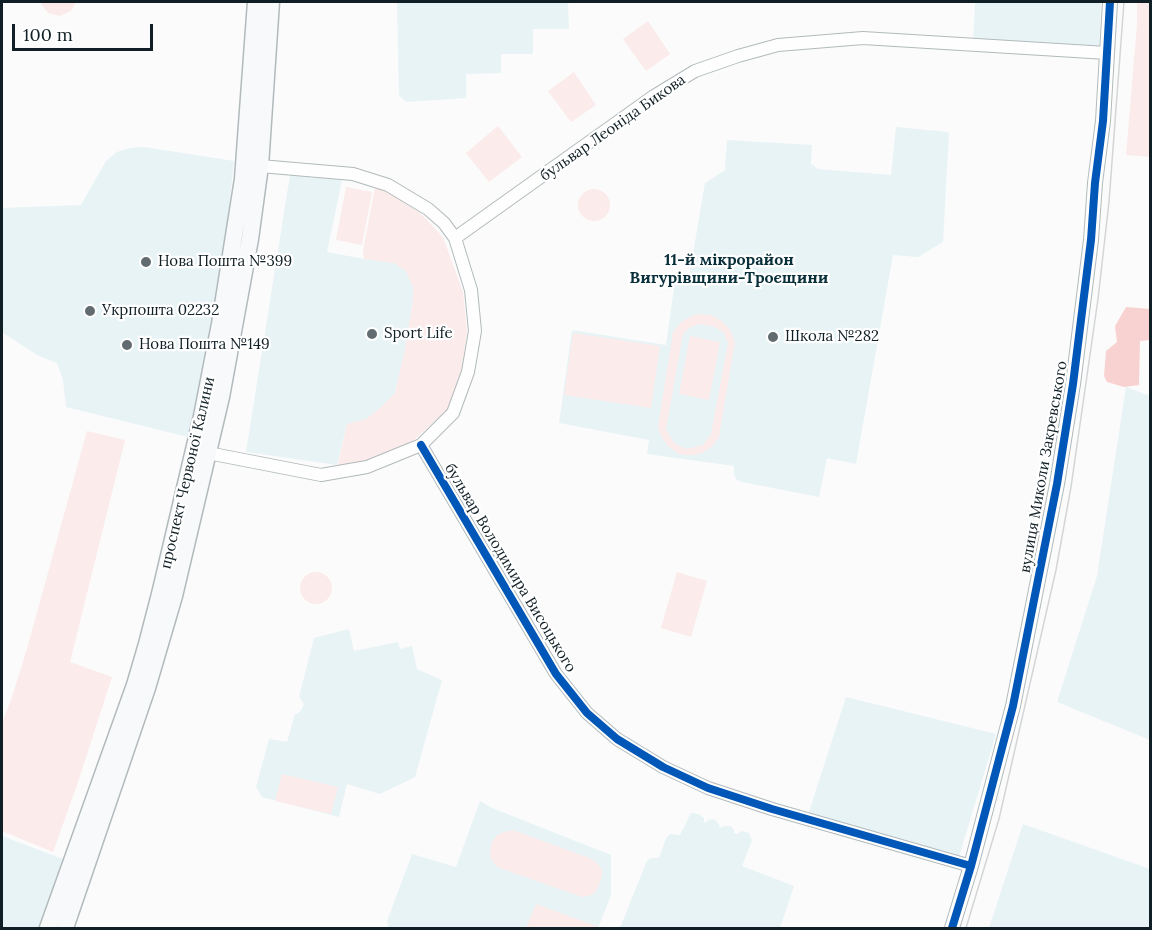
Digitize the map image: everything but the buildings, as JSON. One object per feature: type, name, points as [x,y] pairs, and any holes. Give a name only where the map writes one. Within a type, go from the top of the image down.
[{"type":"main road","name":"проспект Червоної Калини","points":[[48,928],[138,674],[160,594],[202,416],[220,324],[243,179],[256,2]]},
{"type":"main road","name":"проспект Червоної Калини","points":[[65,928],[147,688],[174,596],[208,453],[250,239],[260,166],[272,2]]},
{"type":"street","name":"вулиця Миколи Закревського","points":[[952,928],[971,867],[1013,706],[1057,484],[1073,384],[1091,240],[1103,121],[1110,2]]},
{"type":"street","name":"бульвар Леоніда Бикова","points":[[455,238],[654,96],[695,71],[748,53],[778,45],[863,38],[1107,53]]},
{"type":"street","name":"проспект Червоної Калини","points":[[208,453],[321,475],[366,467],[421,445],[453,413],[468,372],[475,331],[471,290],[455,238],[444,223],[428,209],[388,185],[352,174],[260,166]]},
{"type":"street","name":"бульвар Володимира Висоцького","points":[[421,445],[556,674],[587,714],[617,739],[663,767],[708,789],[971,867]]},
{"type":"shaded area","points":[[41,2],[76,2],[71,11],[60,16],[48,13]]},
{"type":"shaded area","points":[[397,2],[568,2],[569,29],[533,29],[533,54],[501,54],[501,73],[466,74],[466,98],[406,102],[399,95]]},
{"type":"shaded area","points":[[975,2],[1101,2],[1099,46],[973,42]]},
{"type":"shaded area","points":[[1137,2],[1150,2],[1150,157],[1126,155]]},
{"type":"shaded area","points":[[648,21],[670,54],[646,71],[623,39]]},
{"type":"shaded area","points":[[574,72],[596,105],[571,122],[548,91]]},
{"type":"shaded area","points":[[498,126],[522,157],[489,182],[466,153]]},
{"type":"shaded area","name":"Школа №282","points":[[896,127],[949,132],[943,242],[918,257],[893,255],[856,464],[827,458],[819,497],[742,482],[734,475],[734,466],[647,454],[649,440],[559,423],[572,330],[666,345],[675,281],[688,283],[705,183],[725,170],[727,140],[812,145],[811,164],[818,169],[891,175]]},
{"type":"shaded area","points":[[144,147],[234,161],[225,243],[208,342],[188,437],[66,407],[63,380],[57,363],[37,355],[2,332],[2,208],[81,205],[106,161],[117,152]]},
{"type":"shaded area","points":[[290,175],[342,180],[327,252],[395,263],[406,271],[413,287],[405,349],[395,393],[366,420],[347,424],[337,465],[246,452]]},
{"type":"shaded area","points":[[346,187],[372,192],[362,245],[336,240]]},
{"type":"shaded area","points":[[375,188],[386,191],[420,213],[443,237],[463,292],[467,332],[461,373],[448,409],[406,445],[366,463],[337,468],[347,424],[366,419],[395,393],[413,300],[413,287],[406,271],[394,263],[364,259],[363,250]]},
{"type":"shaded area","points":[[594,189],[605,194],[610,205],[605,216],[594,221],[583,216],[578,205],[583,194]]},
{"type":"shaded area","points":[[1126,307],[1150,309],[1150,340],[1140,341],[1139,385],[1124,387],[1107,382],[1104,376],[1106,351],[1117,342],[1115,326]]},
{"type":"shaded area","points":[[711,315],[722,321],[730,330],[735,342],[719,437],[712,447],[702,453],[684,455],[677,453],[667,445],[658,427],[673,332],[681,322],[692,316]],"holes":[[[700,324],[713,326],[724,333],[728,343],[711,434],[703,445],[686,449],[674,443],[666,429],[683,334],[689,328]]]},
{"type":"shaded area","points":[[573,333],[660,346],[651,408],[564,395]]},
{"type":"shaded area","points":[[690,336],[720,342],[709,400],[679,394]]},
{"type":"shaded area","points":[[1126,387],[1150,396],[1150,740],[1057,702],[1097,576]]},
{"type":"shaded area","points":[[87,431],[125,440],[70,662],[112,677],[53,852],[2,831],[2,723],[27,649]]},
{"type":"shaded area","points":[[316,572],[327,577],[332,588],[327,599],[316,604],[305,599],[300,588],[305,577]]},
{"type":"shaded area","points":[[677,572],[707,581],[691,637],[661,628]]},
{"type":"shaded area","points":[[349,629],[354,651],[398,642],[400,649],[412,646],[417,669],[442,680],[415,777],[380,794],[347,784],[339,817],[262,797],[256,787],[269,739],[287,742],[295,714],[302,709],[304,704],[299,697],[314,638]]},
{"type":"shaded area","points":[[846,697],[996,734],[958,860],[808,815]]},
{"type":"shaded area","points":[[282,774],[338,787],[331,814],[275,801]]},
{"type":"shaded area","points":[[480,801],[492,808],[611,855],[611,895],[598,928],[389,928],[387,921],[412,854],[456,867]]},
{"type":"shaded area","points":[[691,813],[704,818],[706,823],[714,819],[721,828],[731,826],[734,833],[742,831],[749,833],[752,840],[742,866],[794,886],[780,928],[620,928],[646,863],[650,858],[659,858],[666,838],[670,834],[680,835]]},
{"type":"shaded area","points":[[1023,824],[1150,869],[1150,928],[989,928]]},
{"type":"shaded area","points":[[513,830],[592,859],[602,870],[597,890],[592,895],[582,897],[497,867],[491,859],[492,842],[497,835]]},
{"type":"shaded area","points":[[2,836],[63,859],[39,928],[2,928]]},
{"type":"shaded area","points":[[536,904],[599,927],[526,928]]},
{"type":"tram line","points":[[966,928],[999,819],[1056,570],[1071,487],[1098,299],[1109,202],[1124,2]]},
{"type":"cycle path","points":[[952,928],[971,866],[1013,706],[1057,484],[1073,384],[1091,240],[1103,121],[1110,2]]},
{"type":"cycle path","points":[[421,445],[556,674],[587,713],[617,739],[663,767],[708,788],[772,809],[971,866]]},
{"type":"place","name":"Нова Пошта №399","points":[[146,262]]},
{"type":"place","name":"Укрпошта 02232","points":[[90,311]]},
{"type":"place","name":"Sport Life","points":[[372,334]]},
{"type":"place","name":"Школа №282","points":[[773,337]]},
{"type":"place","name":"Нова Пошта №149","points":[[127,345]]},
{"type":"district","name":"11-й мікрорайон Вигурівщини-Троєщини","points":[[729,269]]}]
